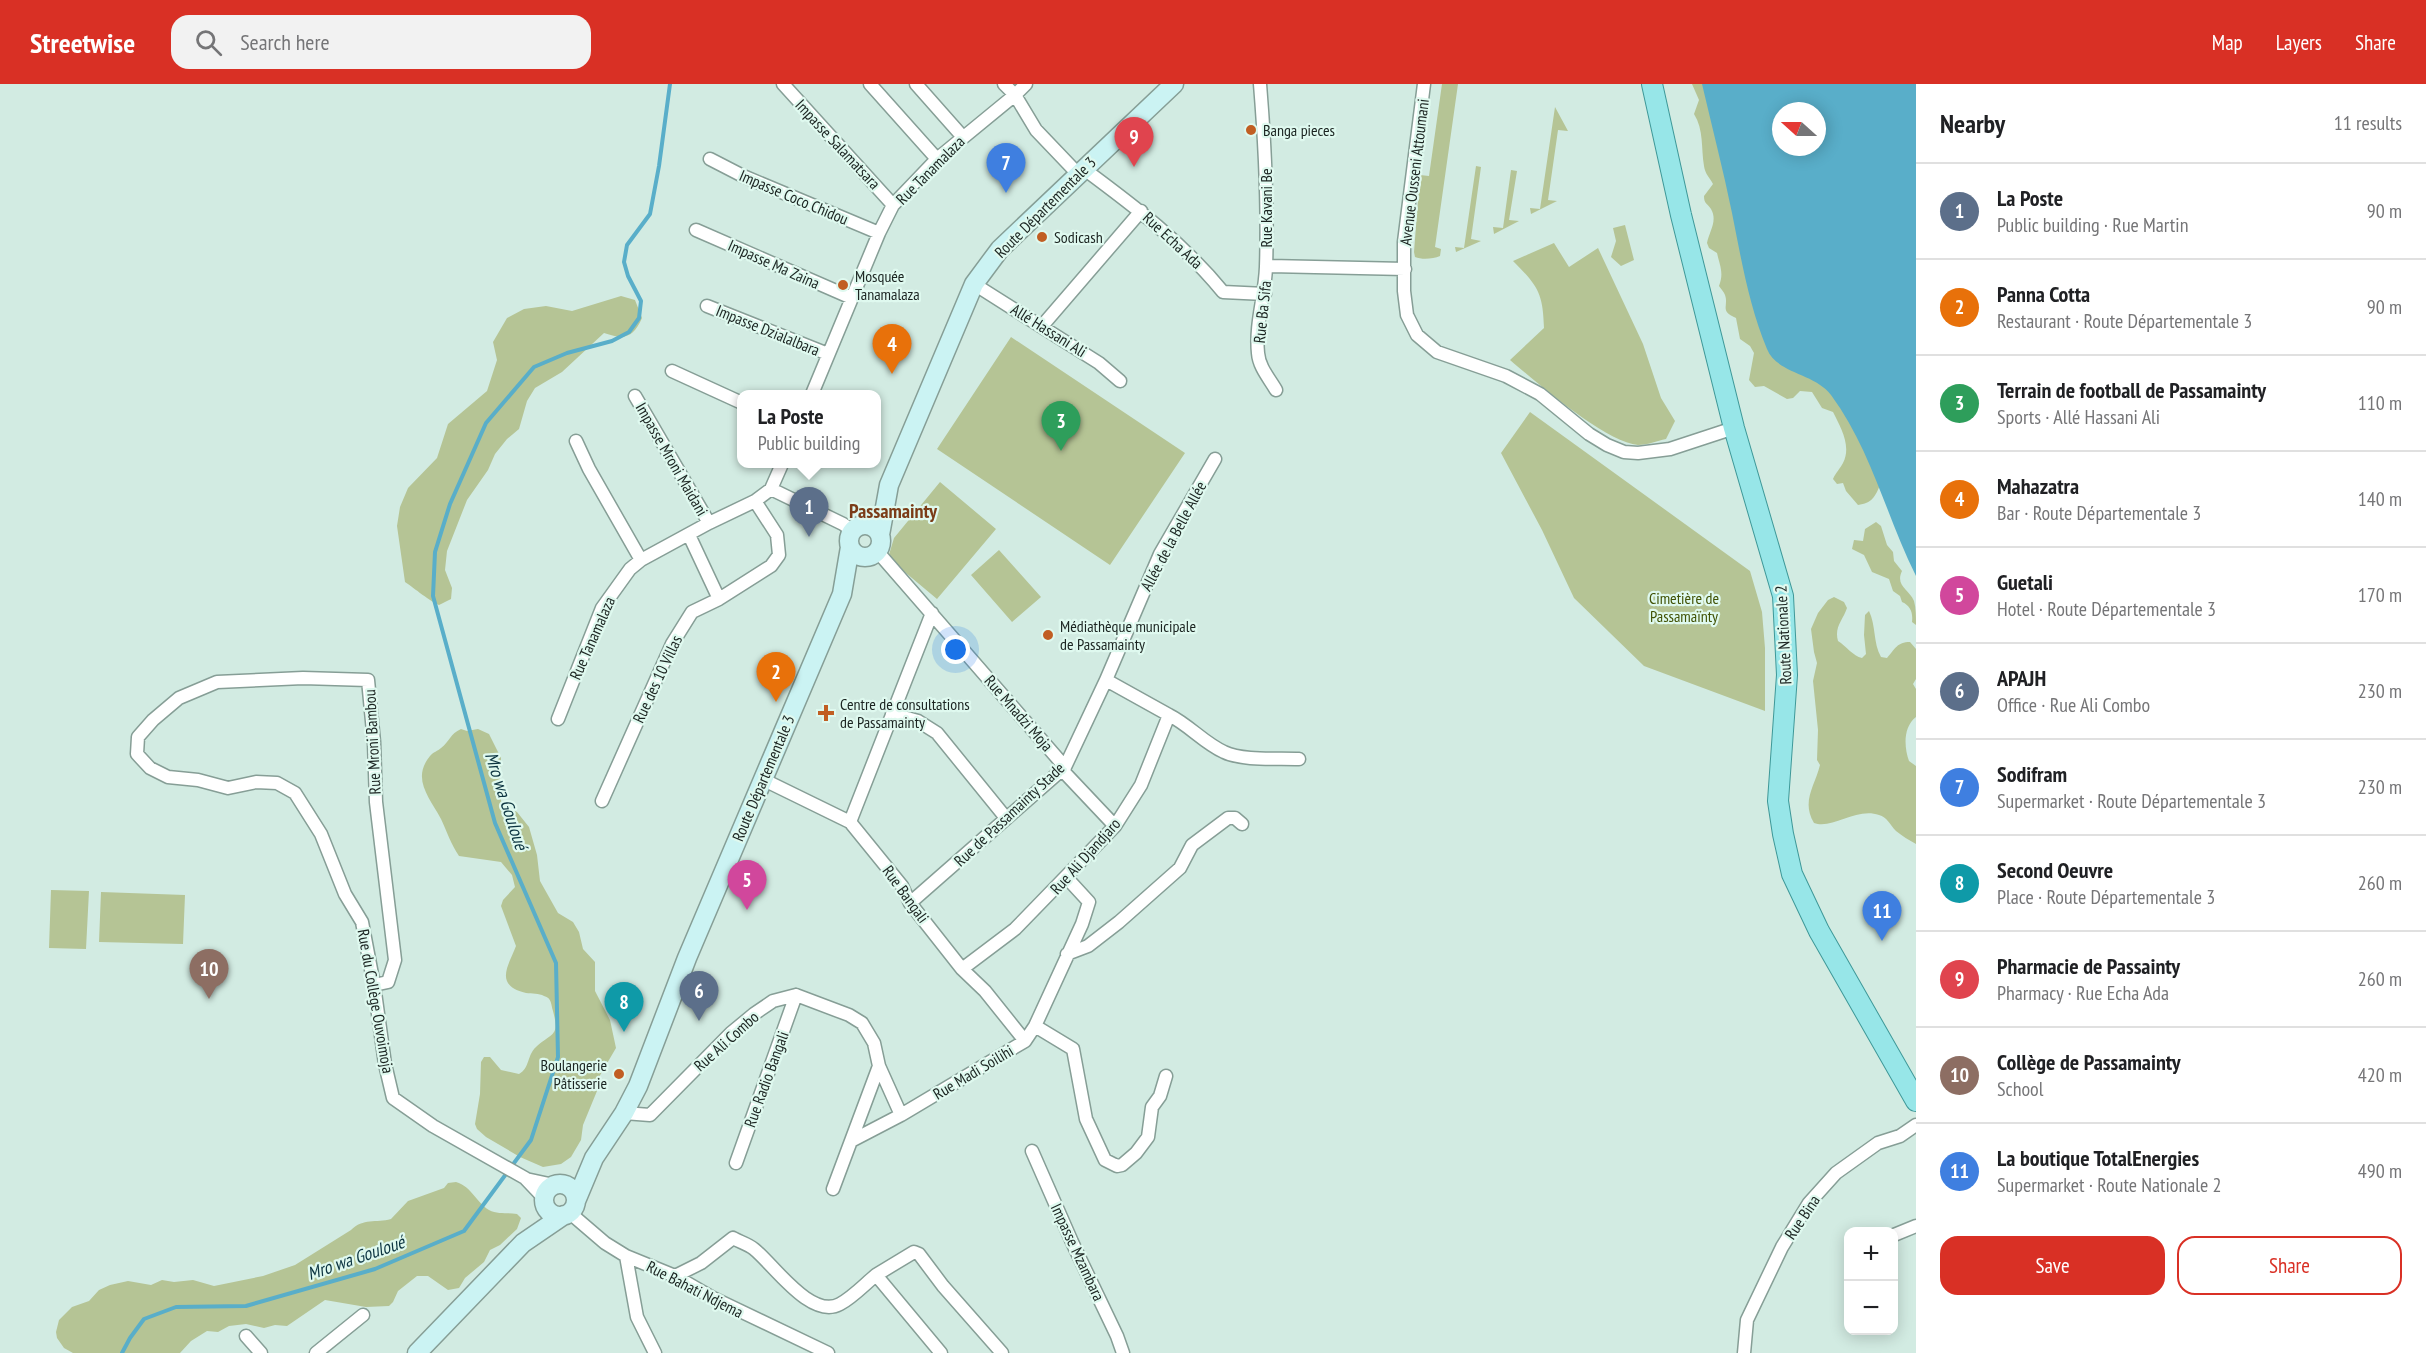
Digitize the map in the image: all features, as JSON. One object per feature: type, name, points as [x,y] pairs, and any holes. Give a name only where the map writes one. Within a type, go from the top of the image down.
[{"type":"main road","name":"Route Départementale 3","points":[[417,1353],[523,1244],[570,1210],[594,1158],[624,1113],[638,1086],[687,958],[842,594],[875,548],[889,485],[974,284],[1000,249],[1174,84]]},
{"type":"main road","name":"Route Nationale 2","points":[[1652,84],[1681,215],[1734,428],[1783,596],[1787,675],[1778,790],[1779,816],[1792,874],[1819,931],[1916,1101]]},
{"type":"main road","name":"Route Départementale 3","points":[[842,594],[853,535],[889,485]]},
{"type":"main road","points":[[867,525],[877,530],[875,548],[857,555],[853,535],[867,525]]},
{"type":"main road","name":"Route Nationale 2","points":[[1786,848],[1916,1074]]},
{"type":"main road","points":[[1866,1012],[1903,1051]]},
{"type":"main road","name":"Route Départementale 3","points":[[523,1244],[551,1192],[594,1158]]},
{"type":"main road","points":[[567,1185],[574,1192],[570,1210],[554,1215],[551,1192],[567,1185]]},
{"type":"street","name":"Impasse Salamatsara","points":[[783,84],[893,205]]},
{"type":"street","points":[[870,84],[937,159]]},
{"type":"street","points":[[916,84],[962,136]]},
{"type":"street","name":"Rue Echa Ada","points":[[1004,84],[1015,95],[1036,130],[1081,172],[1142,211],[1202,267],[1223,292],[1265,294]]},
{"type":"street","name":"Rue Tanamalaza","points":[[814,390],[879,233],[893,205],[962,136],[1026,84]]},
{"type":"street","name":"Rue Kavani Be","points":[[1260,84],[1266,155],[1266,266],[1405,269]]},
{"type":"street","name":"Avenue Ousseni Attoumani","points":[[1424,84],[1404,242],[1404,291],[1407,315],[1417,335],[1437,352],[1506,376],[1540,393],[1589,434],[1624,452],[1659,451],[1734,428]]},
{"type":"street","name":"Impasse Coco Chidou","points":[[710,159],[743,176],[879,233]]},
{"type":"street","points":[[1042,326],[1142,211]]},
{"type":"street","name":"Impasse Ma Zaina","points":[[696,230],[852,298]]},
{"type":"street","name":"Rue Ba Sifa","points":[[1266,266],[1265,294],[1257,324],[1258,355],[1262,368],[1276,390]]},
{"type":"street","name":"Allé Hassani Ali","points":[[974,284],[1099,363],[1120,381]]},
{"type":"street","name":"Impasse Dzialalbara","points":[[707,306],[828,354]]},
{"type":"street","points":[[672,371],[737,401]]},
{"type":"street","name":"Impasse Mroni Maidani","points":[[635,396],[709,523]]},
{"type":"street","points":[[576,441],[641,560]]},
{"type":"street","name":"Allée de la Belle Allée","points":[[1106,680],[1160,554],[1215,459]]},
{"type":"street","name":"Rue Tanamalaza","points":[[558,719],[602,608],[617,585],[641,560],[755,501],[771,489],[780,468]]},
{"type":"street","points":[[771,489],[843,524],[853,535]]},
{"type":"street","name":"Rue des 10 Villas","points":[[602,801],[672,644],[692,612],[719,599],[771,566],[778,555],[777,535],[755,501]]},
{"type":"street","points":[[688,535],[719,599]]},
{"type":"street","name":"Rue Mnadzi Moja","points":[[875,548],[1065,767],[1064,772],[1115,826]]},
{"type":"street","points":[[850,822],[932,613]]},
{"type":"street","name":"Rue Mroni Bambou","points":[[137,754],[138,736],[153,720],[179,698],[217,682],[291,678],[368,680],[374,742],[376,802],[395,960],[388,982],[374,984]]},
{"type":"street","points":[[1106,680],[1187,724],[1224,753],[1299,759]]},
{"type":"street","name":"Rue de Passamainty Stade","points":[[910,903],[1065,767],[1106,680]]},
{"type":"street","points":[[892,714],[918,721],[937,734],[1006,818]]},
{"type":"street","name":"Rue Ali Djandjaro","points":[[963,969],[1015,929],[1115,826],[1141,785],[1169,715]]},
{"type":"street","name":"Rue du Collège Ouvoimoja","points":[[137,754],[150,768],[168,777],[198,780],[228,788],[256,782],[277,783],[295,792],[321,834],[345,894],[362,922],[374,984],[385,1065],[393,1098],[433,1126],[551,1192]]},
{"type":"street","name":"Rue Bangali","points":[[762,779],[850,822],[902,886],[910,903],[1025,1041]]},
{"type":"street","points":[[1067,954],[1088,946],[1119,922],[1180,868],[1192,845],[1228,818],[1235,818],[1242,824]]},
{"type":"street","name":"Rue Madi Soilihi","points":[[853,1140],[901,1115],[1025,1041],[1035,1026],[1082,924],[1089,902],[1066,877]]},
{"type":"street","points":[[796,995],[849,1015],[862,1023],[874,1043],[879,1066],[901,1115]]},
{"type":"street","name":"Rue Ali Combo","points":[[624,1113],[650,1114],[731,1033],[754,1014],[773,1001],[796,995]]},
{"type":"street","name":"Rue Radio Bangali","points":[[735,1163],[796,995]]},
{"type":"street","points":[[1035,1026],[1073,1049],[1086,1119],[1105,1160],[1110,1164],[1122,1165],[1136,1153],[1148,1137],[1152,1107],[1160,1096],[1167,1076]]},
{"type":"street","points":[[833,1189],[879,1066]]},
{"type":"street","name":"Rue Bina","points":[[1744,1353],[1747,1320],[1782,1247],[1809,1203],[1836,1173],[1878,1143],[1900,1136],[1916,1125]]},
{"type":"street","name":"Impasse Mzambara","points":[[1032,1151],[1072,1242],[1118,1335],[1123,1353]]},
{"type":"street","name":"Rue Bahati Ndjema","points":[[570,1210],[605,1243],[626,1256],[675,1276],[712,1298],[828,1353]]},
{"type":"street","points":[[1898,1233],[1916,1226]]},
{"type":"street","points":[[675,1276],[701,1263],[733,1239],[752,1247],[777,1269],[803,1298],[826,1307],[839,1305],[876,1275],[914,1252],[919,1254],[943,1286],[1002,1353]]},
{"type":"street","points":[[626,1256],[637,1317],[653,1352]]},
{"type":"street","points":[[876,1275],[941,1353]]},
{"type":"street","points":[[316,1353],[363,1315]]},
{"type":"street","points":[[246,1336],[261,1353]]},
{"type":"green space","points":[[1442,84],[1458,84],[1435,247],[1441,249],[1440,256],[1421,259],[1415,257],[1414,252],[1420,175],[1429,176]]},
{"type":"green space","points":[[1692,84],[1785,84],[1808,102],[1772,102],[1772,156],[1826,156],[1880,485],[1875,496],[1867,503],[1858,505],[1846,491],[1843,483],[1837,484],[1833,479],[1843,463],[1846,443],[1833,412],[1822,408],[1812,392],[1800,391],[1793,398],[1787,399],[1764,386],[1755,387],[1749,380],[1754,353],[1750,346],[1740,339],[1736,318],[1726,311],[1725,295],[1719,286],[1721,273],[1717,253],[1709,248],[1707,243],[1714,218],[1704,196],[1713,184],[1706,174],[1701,133],[1694,114],[1699,100]]},
{"type":"green space","points":[[1555,107],[1568,131],[1558,130],[1548,200],[1557,201],[1531,214],[1530,208],[1540,209]]},
{"type":"green space","points":[[1476,166],[1481,167],[1471,239],[1481,241],[1456,252],[1455,247],[1464,248]]},
{"type":"green space","points":[[1511,170],[1517,171],[1509,220],[1519,221],[1494,234],[1493,227],[1503,228]]},
{"type":"green space","points":[[1625,225],[1634,260],[1621,266],[1611,257],[1616,241],[1613,228]]},
{"type":"green space","points":[[1554,243],[1569,267],[1598,248],[1643,344],[1661,398],[1675,421],[1666,439],[1638,445],[1624,442],[1608,434],[1572,410],[1510,360],[1544,328],[1538,291],[1513,261]]},
{"type":"green space","points":[[621,296],[635,300],[642,318],[639,325],[628,336],[604,333],[562,372],[535,388],[527,401],[519,429],[495,454],[488,470],[467,500],[447,551],[445,570],[452,588],[451,599],[439,605],[432,601],[405,582],[397,526],[400,507],[408,488],[437,458],[448,424],[487,391],[497,360],[493,342],[507,318],[524,309],[546,306],[572,311]]},
{"type":"green space","points":[[1011,337],[1185,453],[1110,565],[937,449]]},
{"type":"green space","name":"Cimetière de Passamaïnty","points":[[1530,412],[1750,571],[1762,612],[1765,648],[1765,711],[1644,666],[1574,598],[1542,530],[1501,453]]},
{"type":"green space","points":[[940,482],[996,529],[937,599],[888,558],[894,538]]},
{"type":"green space","points":[[1876,522],[1881,526],[1887,545],[1893,552],[1894,561],[1902,571],[1901,584],[1914,601],[1916,625],[1912,622],[1912,613],[1909,608],[1893,591],[1889,579],[1872,572],[1864,555],[1852,549],[1854,540],[1863,541],[1865,529]]},
{"type":"green space","points":[[999,550],[1041,597],[1012,622],[971,575]]},
{"type":"green space","points":[[1834,597],[1844,602],[1847,608],[1838,628],[1838,641],[1856,655],[1862,658],[1866,654],[1865,615],[1869,611],[1881,657],[1887,658],[1897,647],[1906,642],[1910,642],[1916,649],[1916,679],[1913,684],[1916,689],[1916,717],[1907,732],[1906,750],[1909,761],[1916,766],[1916,844],[1898,833],[1886,819],[1879,815],[1862,814],[1829,824],[1821,824],[1814,823],[1810,815],[1810,794],[1820,765],[1817,760],[1818,730],[1813,681],[1817,663],[1811,629],[1818,613],[1828,600]]},
{"type":"green space","points":[[461,729],[467,731],[478,729],[489,734],[501,758],[499,793],[502,804],[517,812],[529,827],[537,855],[540,881],[558,913],[573,922],[579,932],[583,949],[595,962],[595,991],[610,1020],[616,1048],[599,1077],[597,1091],[583,1125],[581,1140],[571,1157],[561,1164],[543,1167],[520,1157],[486,1137],[475,1124],[480,1094],[481,1062],[484,1057],[490,1057],[501,1070],[519,1074],[525,1068],[533,1050],[553,1033],[556,1025],[547,997],[516,989],[506,980],[507,967],[516,946],[501,906],[503,900],[515,887],[512,875],[501,862],[459,856],[424,788],[422,773],[425,764],[431,755]]},
{"type":"green space","points":[[51,890],[89,891],[86,949],[49,948]]},
{"type":"green space","points":[[101,892],[185,895],[183,944],[99,942]]},
{"type":"green space","points":[[456,1182],[466,1187],[489,1210],[517,1214],[521,1218],[517,1229],[500,1245],[490,1250],[484,1262],[465,1278],[459,1288],[448,1290],[428,1276],[417,1276],[398,1291],[389,1306],[366,1307],[325,1300],[287,1326],[275,1325],[264,1328],[246,1324],[229,1326],[218,1332],[207,1331],[191,1341],[180,1353],[73,1353],[64,1348],[57,1338],[59,1320],[72,1307],[89,1301],[99,1290],[110,1285],[128,1281],[151,1285],[162,1280],[174,1282],[193,1280],[214,1286],[263,1276],[295,1265],[360,1224],[391,1219],[408,1201],[444,1188],[448,1183]]},
{"type":"water","points":[[1702,84],[1916,84],[1916,576],[1868,461],[1845,416],[1824,388],[1779,364],[1767,349],[1746,282],[1729,197]]},
{"type":"waterway","name":"Mro wa Gouloué","points":[[122,1353],[144,1319],[176,1307],[246,1306],[375,1269],[464,1231],[531,1140],[558,1057],[556,963],[495,823],[433,596],[435,552],[450,504],[486,423],[534,367],[567,353],[612,341],[629,332],[639,318],[641,301],[628,276],[624,262],[627,245],[650,214],[670,84]]},
{"type":"place","name":"Banga pieces","points":[[1251,130]]},
{"type":"place","name":"Pharmacie de Passainty","points":[[1134,167]]},
{"type":"place","name":"Sodifram","points":[[1006,193]]},
{"type":"place","name":"Sodicash","points":[[1042,237]]},
{"type":"place","name":"Mosquée Tanamalaza","points":[[843,285]]},
{"type":"place","name":"Mahazatra","points":[[892,374]]},
{"type":"place","name":"Terrain de football de Passamainty","points":[[1061,451]]},
{"type":"place","name":"La Poste","points":[[809,537]]},
{"type":"place","name":"Médiathèque municipale de Passamainty","points":[[1048,635]]},
{"type":"place","name":"Panna Cotta","points":[[776,702]]},
{"type":"place","name":"Centre de consultations de Passamainty","points":[[826,713]]},
{"type":"place","name":"Guetali","points":[[747,910]]},
{"type":"place","name":"La boutique TotalEnergies","points":[[1882,941]]},
{"type":"place","name":"Collège de Passamainty","points":[[209,999]]},
{"type":"place","name":"APAJH","points":[[699,1021]]},
{"type":"place","name":"Second Oeuvre","points":[[624,1032]]},
{"type":"place","name":"Boulangerie Pâtisserie","points":[[619,1074]]},
{"type":"district","name":"Passamainty","points":[[893,511]]}]
